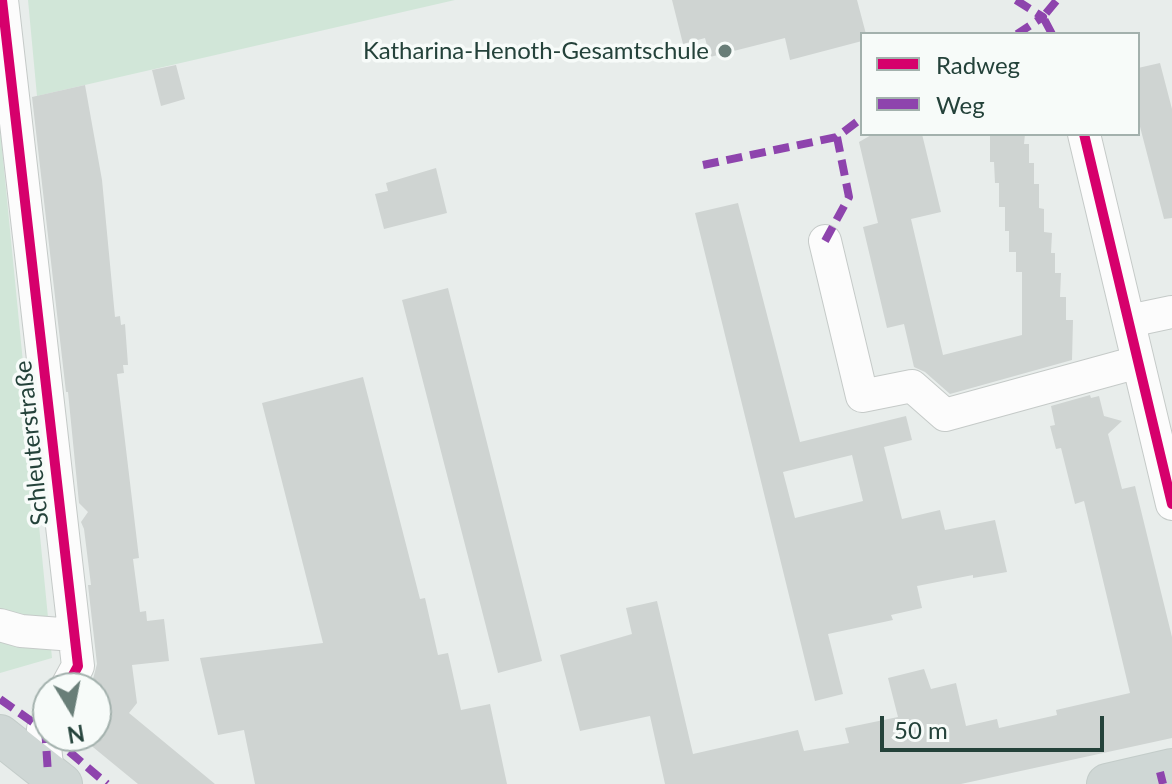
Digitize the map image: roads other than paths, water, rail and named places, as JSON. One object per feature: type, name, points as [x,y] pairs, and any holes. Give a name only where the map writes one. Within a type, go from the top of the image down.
[{"type":"main road","points":[[0,735],[55,779]]},
{"type":"main road","points":[[1107,784],[1172,769]]},
{"type":"street","name":"Schleuterstraße","points":[[2,0],[78,666],[75,672]]},
{"type":"street","points":[[1084,136],[1172,504]]},
{"type":"street","points":[[825,241],[862,396],[912,386],[945,415],[1138,362]]},
{"type":"street","points":[[1129,321],[1172,312]]},
{"type":"street","points":[[0,625],[21,631],[74,635]]},
{"type":"street","points":[[49,752],[55,779]]},
{"type":"place","name":"Katharina-Henoth-Gesamtschule","points":[[725,51]]}]
